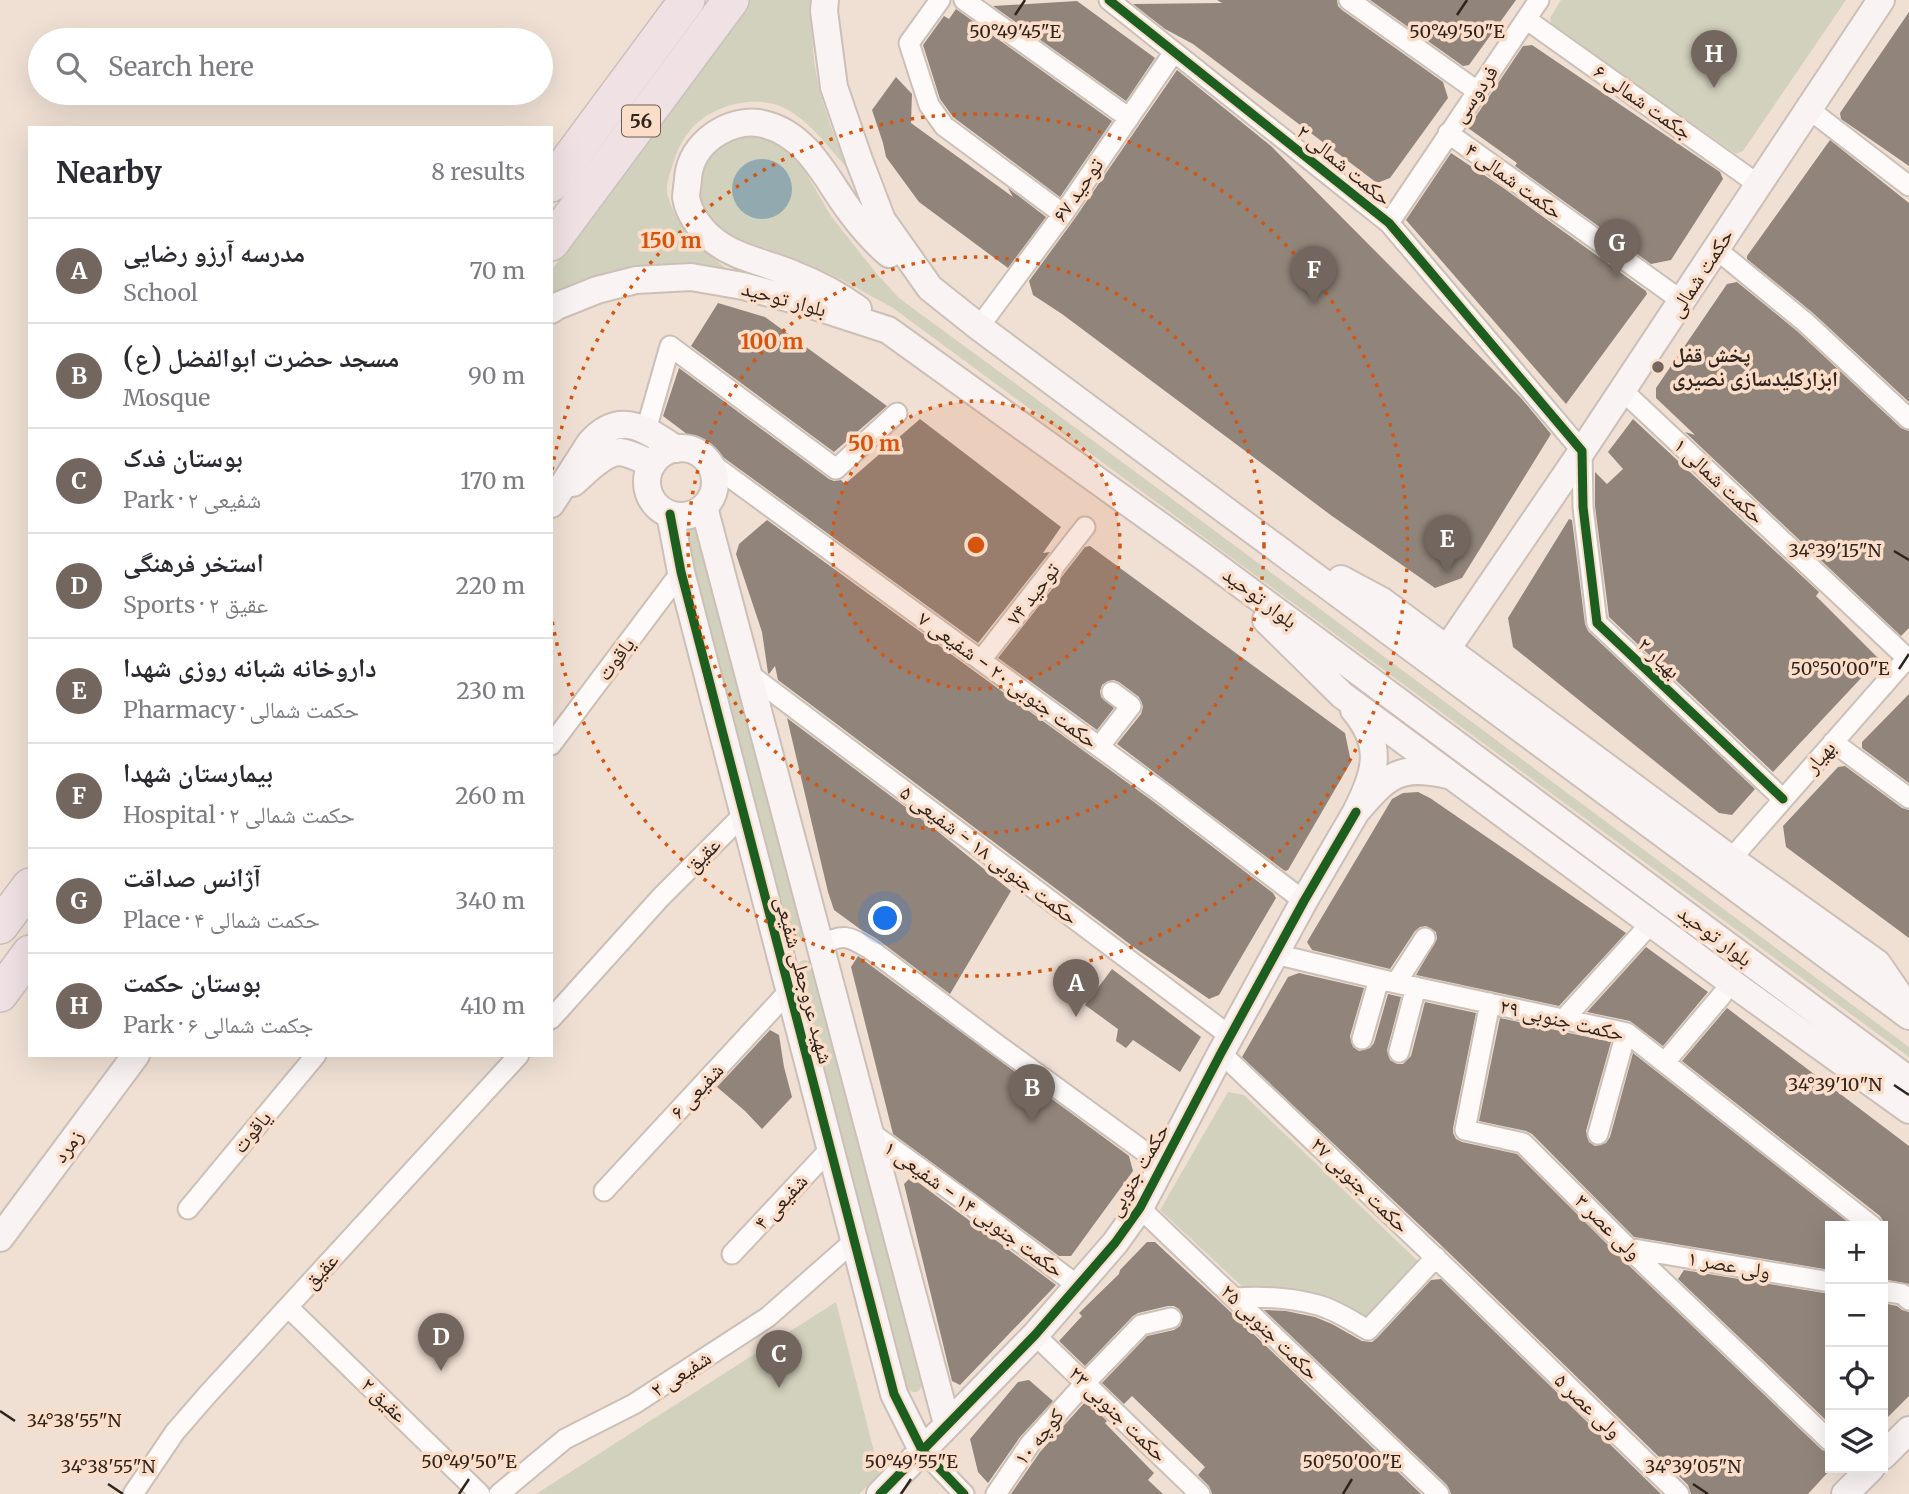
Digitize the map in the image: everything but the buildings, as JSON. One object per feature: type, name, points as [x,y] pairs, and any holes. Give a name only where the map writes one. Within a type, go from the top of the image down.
[{"type":"highway","name":"56","points":[[553,181],[687,0]]},
{"type":"highway","name":"56","points":[[553,240],[731,0]]},
{"type":"highway","points":[[0,926],[28,889]]},
{"type":"highway","points":[[0,994],[28,956]]},
{"type":"main road","points":[[825,0],[824,11],[834,87],[859,160],[882,220],[930,288]]},
{"type":"main road","name":"حکمت شمالی","points":[[1447,649],[1582,451],[1881,0]]},
{"type":"main road","points":[[888,330],[843,298],[794,274],[737,255],[710,237],[694,218],[686,198],[689,169],[699,149],[718,132],[741,122],[766,124],[791,135],[811,155],[850,211],[886,251],[979,327],[1909,1016]]},
{"type":"main road","name":"بلوار توحید","points":[[553,309],[597,289],[636,280],[691,278],[743,286],[888,330],[1201,555],[1909,1080]]},
{"type":"main road","points":[[554,500],[590,443],[610,427],[632,425],[646,430],[676,449]]},
{"type":"main road","points":[[676,449],[691,449],[709,462],[716,483],[713,494],[699,512],[677,516],[657,506],[647,486],[652,464],[659,456],[676,449]]},
{"type":"main road","points":[[554,500],[610,455],[620,452],[652,464]]},
{"type":"main road","name":"شهید عروجعلی شفیعی","points":[[704,507],[947,1424]]},
{"type":"main road","name":"شهید عروجعلی شفیعی","points":[[670,514],[681,572],[894,1394],[922,1450]]},
{"type":"main road","points":[[1236,518],[1382,601],[1731,859],[1877,963],[1909,1009]]},
{"type":"main road","points":[[1201,555],[1342,695],[1364,722],[1373,744],[1374,767],[1356,812]]},
{"type":"main road","points":[[1342,695],[1909,1110]]},
{"type":"main road","points":[[1356,812],[1390,777],[1407,771],[1428,771],[1451,776]]},
{"type":"main road","name":"حکمت جنوبی","points":[[880,1494],[1035,1335],[1115,1243],[1140,1208],[1225,1044],[1356,812]]},
{"type":"main road","points":[[780,957],[820,945]]},
{"type":"main road","name":"زمرد","points":[[0,1238],[135,1057]]},
{"type":"main road","points":[[894,1394],[915,1405],[924,1403],[931,1394],[936,1379]]},
{"type":"main road","points":[[1888,1449],[1909,1430]]},
{"type":"main road","points":[[1845,1494],[1863,1473]]},
{"type":"street","points":[[940,0],[909,43],[929,105],[944,126],[1063,214]]},
{"type":"street","points":[[964,0],[1129,118]]},
{"type":"street","name":"حکمت شمالی ۲","points":[[1109,0],[1389,223],[1582,451]]},
{"type":"street","points":[[1349,0],[1477,91]]},
{"type":"street","name":"فردوسی","points":[[1389,223],[1539,0]]},
{"type":"street","name":"جکمت شمالی ۶","points":[[1526,19],[1759,185]]},
{"type":"street","name":"توحید ۶۷","points":[[979,327],[1063,214],[1174,52]]},
{"type":"street","points":[[1810,110],[1909,186]]},
{"type":"street","name":"حکمت شمالی ۴","points":[[1448,133],[1682,301]]},
{"type":"street","points":[[1716,249],[1805,322],[1909,419]]},
{"type":"street","points":[[646,430],[670,346],[836,469],[897,413]]},
{"type":"street","name":"حکمت شمالی ۱","points":[[1622,390],[1908,657]]},
{"type":"street","name":"بهیار ۲","points":[[1582,451],[1583,507],[1597,623],[1783,799]]},
{"type":"street","name":"حکمت جنوبی ۲۰ - شفیعی ۷","points":[[709,462],[1099,747],[1304,901]]},
{"type":"street","name":"توحید ۷۴","points":[[981,660],[1085,527]]},
{"type":"street","name":"یاقوت","points":[[553,743],[681,572]]},
{"type":"street","name":"بهیار","points":[[1731,859],[1908,657]]},
{"type":"street","name":"حکمت جنوبی ۱۸ - شفیعی ۵","points":[[748,674],[1225,1044]]},
{"type":"street","points":[[1099,747],[1130,706],[1112,692]]},
{"type":"street","points":[[1833,742],[1909,798]]},
{"type":"street","name":"عقیق","points":[[553,1017],[662,897],[743,815]]},
{"type":"street","points":[[1564,1018],[1643,932]]},
{"type":"street","points":[[820,945],[834,938],[850,937],[870,949],[1163,1165]]},
{"type":"street","points":[[1362,1040],[1387,981],[1425,938]]},
{"type":"street","name":"حکمت جنوبی ۲۹","points":[[1275,954],[1416,988],[1626,1032],[1866,1221]]},
{"type":"street","points":[[1399,1052],[1416,988]]},
{"type":"street","name":"شفیعی ۶","points":[[604,1191],[789,991]]},
{"type":"street","points":[[1665,1062],[1722,995]]},
{"type":"street","name":"ولی عصر ۳","points":[[1490,1003],[1465,1130],[1523,1143],[1628,1248],[1825,1436]]},
{"type":"street","points":[[1598,1134],[1626,1032]]},
{"type":"street","name":"حکمت جنوبی ۲۷","points":[[1225,1044],[1498,1317]]},
{"type":"street","name":"یاقوت","points":[[188,1209],[314,1057]]},
{"type":"street","name":"عقیق","points":[[133,1494],[175,1432],[517,1057]]},
{"type":"street","name":"حکمت جنوبی ۱۴ - شفیعی ۱","points":[[870,1132],[1078,1286]]},
{"type":"street","name":"شفیعی ۴","points":[[732,1254],[830,1149]]},
{"type":"street","name":"حکمت جنوبی ۲۵","points":[[1140,1208],[1439,1494]]},
{"type":"street","name":"شفیعی ۲","points":[[499,1494],[565,1439],[634,1404],[768,1317],[855,1241]]},
{"type":"street","name":"ولی عصر ۱","points":[[1628,1248],[1825,1281]]},
{"type":"street","points":[[1234,1298],[1256,1296],[1318,1305],[1341,1314],[1368,1330],[1436,1257]]},
{"type":"street","points":[[1676,1293],[1670,1270],[1673,1264],[1688,1257]]},
{"type":"street","points":[[1888,1292],[1902,1294],[1909,1300]]},
{"type":"street","name":"عقیق ۲","points":[[288,1307],[480,1494]]},
{"type":"street","name":"ولی عصر ۵","points":[[1498,1317],[1679,1494]]},
{"type":"street","name":"کوچه ۱۰","points":[[996,1494],[1030,1444],[1141,1325],[1171,1318]]},
{"type":"street","name":"حکمت جنوبی ۲۳","points":[[1035,1335],[1200,1494]]},
{"type":"street","points":[[922,1450],[964,1494]]},
{"type":"green space","points":[[747,0],[814,0],[813,43],[817,80],[848,169],[816,132],[788,110],[766,102],[744,102],[721,108],[701,120],[683,140],[676,154],[667,192],[672,208],[684,228],[699,246],[727,269],[659,266],[614,271],[593,276],[553,294],[553,268]]},
{"type":"green space","points":[[1561,0],[1846,0],[1743,151],[1736,154],[1552,26],[1550,18]]},
{"type":"green space","points":[[752,133],[783,145],[797,158],[831,216],[899,298],[1909,1047],[1909,1057],[893,308],[815,267],[733,237],[719,229],[709,219],[702,205],[699,183],[702,169],[722,145]]},
{"type":"green space","points":[[696,521],[805,937],[798,943],[792,944],[788,941],[680,525]]},
{"type":"green space","points":[[803,960],[814,965],[922,1381],[920,1389],[915,1392],[909,1390],[904,1383],[796,972],[797,965]]},
{"type":"green space","points":[[1228,1092],[1244,1095],[1420,1263],[1354,1329],[1333,1314],[1263,1306],[1160,1210]]},
{"type":"green space","points":[[836,1302],[880,1475],[859,1494],[536,1494]]},
{"type":"water","points":[[756,159],[768,159],[784,167],[790,177],[790,201],[784,211],[768,219],[756,219],[740,211],[732,195],[732,183],[740,167]]},
{"type":"cycle path","points":[[1109,0],[1389,223],[1582,451],[1583,507],[1597,623],[1783,799]]},
{"type":"cycle path","points":[[670,514],[681,572],[894,1394],[922,1450],[964,1494]]},
{"type":"cycle path","points":[[880,1494],[1035,1335],[1115,1243],[1140,1208],[1221,1053],[1356,812]]},
{"type":"place","name":"بوستان حکمت","points":[[1714,88]]},
{"type":"place","name":"آژانس صداقت","points":[[1617,277]]},
{"type":"place","name":"بیمارستان شهدا","points":[[1314,304]]},
{"type":"place","name":"پخش قفل ابزارکلیدسازی نصیری","points":[[1658,367]]},
{"type":"place","name":"داروخانه شبانه روزی شهدا","points":[[1447,573]]},
{"type":"place","name":"مدرسه آرزو رضایی","points":[[1076,1017]]},
{"type":"place","name":"مسجد حضرت ابوالفضل (ع)","points":[[1032,1122]]},
{"type":"place","name":"استخر فرهنگی","points":[[441,1371]]},
{"type":"place","name":"بوستان فدک","points":[[779,1388]]}]
